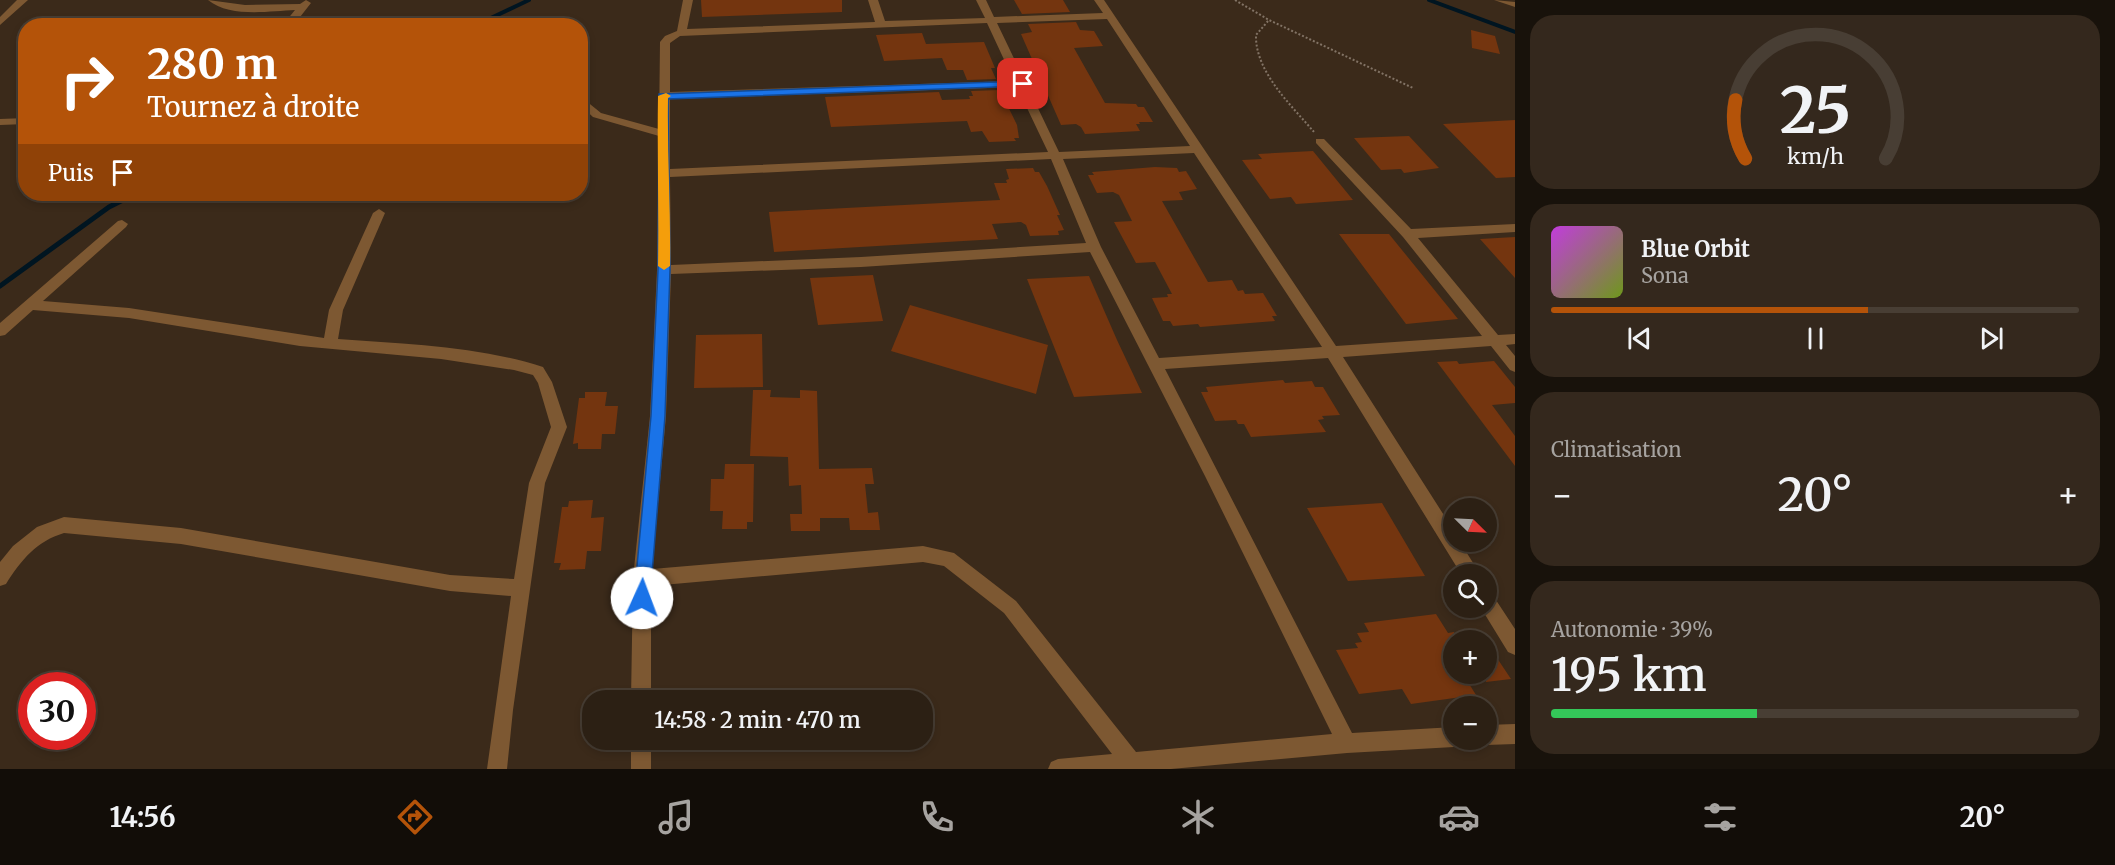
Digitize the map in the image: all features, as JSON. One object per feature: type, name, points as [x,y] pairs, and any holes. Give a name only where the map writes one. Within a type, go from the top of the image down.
[{"type":"street","points":[[0,22],[23,0]]},
{"type":"street","points":[[213,0],[223,4],[250,7],[305,3]]},
{"type":"street","points":[[681,33],[688,0]]},
{"type":"street","points":[[873,0],[881,25]]},
{"type":"street","points":[[981,0],[1023,84],[1094,247],[1347,743]]},
{"type":"street","points":[[1099,0],[1332,351],[1465,564]]},
{"type":"street","points":[[1499,0],[1512,4]]},
{"type":"street","points":[[293,18],[305,3]]},
{"type":"street","points":[[641,690],[642,578],[658,416],[664,270],[665,173],[662,133],[665,42],[673,34],[681,33],[1109,16]]},
{"type":"street","points":[[663,96],[1023,84]]},
{"type":"street","points":[[588,107],[597,115],[662,133]]},
{"type":"street","points":[[0,122],[18,121]]},
{"type":"street","points":[[1320,141],[1408,234],[1515,366]]},
{"type":"street","points":[[665,173],[1196,149]]},
{"type":"street","points":[[330,343],[336,310],[379,213]]},
{"type":"street","points":[[0,332],[122,224]]},
{"type":"street","points":[[1408,234],[1515,228]]},
{"type":"street","points":[[664,270],[861,262],[1094,247]]},
{"type":"street","points":[[30,305],[129,313],[230,331],[441,353],[514,364],[537,371],[545,382],[559,427],[537,483],[503,710],[497,769]]},
{"type":"street","points":[[1155,364],[1515,339]]},
{"type":"street","points":[[0,578],[10,560],[30,539],[47,529],[64,525],[182,536],[450,583],[521,588]]},
{"type":"street","points":[[642,578],[923,554],[948,559],[1010,607],[1135,766]]},
{"type":"street","points":[[1497,617],[1515,646]]},
{"type":"street","points":[[1497,735],[1515,734]]},
{"type":"street","points":[[1058,769],[1135,766],[1347,743],[1443,738]]},
{"type":"street","points":[[641,750],[641,769]]},
{"type":"path","points":[[1235,0],[1269,20],[1413,88]]},
{"type":"path","points":[[1269,20],[1256,35],[1256,48],[1262,63],[1320,141]]},
{"type":"building","points":[[701,0],[842,0],[842,12],[702,17]]},
{"type":"building","points":[[1014,0],[1063,0],[1070,12],[1022,14]]},
{"type":"building","points":[[1076,22],[1080,30],[1094,31],[1103,46],[1074,48],[1105,103],[1136,104],[1138,107],[1144,107],[1153,122],[1136,124],[1140,131],[1085,134],[1076,124],[1061,125],[1021,34],[1032,32],[1028,24]]},
{"type":"building","points":[[1471,30],[1495,36],[1500,54],[1472,48]]},
{"type":"building","points":[[922,33],[926,44],[984,42],[995,68],[991,68],[996,79],[967,80],[963,70],[947,70],[942,58],[884,61],[876,35]]},
{"type":"building","points":[[1000,90],[1017,125],[1019,138],[1014,138],[1016,141],[989,142],[982,131],[971,132],[967,121],[831,127],[825,97],[939,92],[942,100],[970,99],[969,96],[973,96],[971,91]]},
{"type":"building","points":[[1515,120],[1515,177],[1496,178],[1443,124]]},
{"type":"building","points":[[1409,136],[1439,168],[1404,173],[1401,169],[1381,170],[1354,138]]},
{"type":"building","points":[[1313,151],[1353,200],[1296,204],[1291,197],[1270,199],[1242,160],[1262,159],[1258,154]]},
{"type":"building","points":[[1155,167],[1177,168],[1179,172],[1186,171],[1197,189],[1179,192],[1183,200],[1162,201],[1208,282],[1232,280],[1238,291],[1243,290],[1245,294],[1263,293],[1277,316],[1272,316],[1275,321],[1200,327],[1198,324],[1173,326],[1170,321],[1163,321],[1152,298],[1168,297],[1167,294],[1172,294],[1155,262],[1136,263],[1114,222],[1132,221],[1119,195],[1113,192],[1097,193],[1088,175],[1094,175],[1092,172]]},
{"type":"building","points":[[1033,168],[1035,172],[1039,172],[1060,215],[1057,215],[1064,230],[1058,231],[1059,235],[1030,236],[1026,225],[1021,222],[992,224],[998,239],[774,252],[769,212],[1000,200],[994,183],[1007,183],[1006,180],[1009,179],[1006,169]]},
{"type":"building","points":[[1339,234],[1389,234],[1458,319],[1406,324]]},
{"type":"building","points":[[1515,237],[1515,278],[1480,239]]},
{"type":"building","points":[[873,275],[883,321],[818,325],[810,278]]},
{"type":"building","points":[[1089,276],[1142,393],[1074,397],[1027,279]]},
{"type":"building","points":[[910,305],[1048,345],[1036,394],[891,351]]},
{"type":"building","points":[[762,334],[763,387],[694,388],[696,335]]},
{"type":"building","points":[[1457,361],[1459,364],[1494,361],[1515,387],[1515,403],[1492,405],[1515,436],[1515,466],[1437,362]]},
{"type":"building","points":[[1283,380],[1285,383],[1312,381],[1315,387],[1323,387],[1340,415],[1322,416],[1324,419],[1318,420],[1326,432],[1251,437],[1244,424],[1238,424],[1236,420],[1215,421],[1201,392],[1208,392],[1206,387]]},
{"type":"building","points":[[753,390],[771,390],[770,397],[800,398],[800,390],[817,391],[819,469],[872,468],[874,484],[865,484],[868,513],[878,512],[880,530],[850,530],[849,518],[820,518],[820,531],[791,531],[790,514],[802,514],[801,485],[789,486],[788,457],[750,456]]},
{"type":"building","points":[[585,392],[607,392],[605,406],[618,406],[615,434],[602,434],[601,449],[578,449],[578,443],[573,444],[579,398],[585,398]]},
{"type":"building","points":[[725,464],[754,464],[753,522],[747,522],[747,529],[722,529],[723,511],[710,511],[711,479],[724,479]]},
{"type":"building","points":[[593,500],[591,518],[604,517],[601,551],[587,551],[585,569],[559,570],[561,563],[554,563],[562,507],[568,507],[569,501]]},
{"type":"building","points":[[1382,503],[1425,576],[1348,581],[1307,508]]},
{"type":"building","points":[[1436,614],[1446,630],[1443,630],[1443,684],[1469,684],[1476,695],[1443,696],[1443,700],[1411,704],[1402,689],[1359,694],[1336,650],[1358,648],[1355,643],[1362,642],[1357,633],[1369,632],[1364,623]]},
{"type":"building","points":[[1497,658],[1499,661],[1511,679],[1497,681]]},
{"type":"waterway","points":[[491,18],[529,0]]},
{"type":"waterway","points":[[1429,0],[1515,32]]},
{"type":"waterway","points":[[0,286],[109,207],[121,201]]},
{"type":"slow traffic","points":[[664,266],[665,173],[662,133],[663,96],[666,96]]},
{"type":"route","points":[[642,598],[658,416],[664,270],[663,96],[1023,84]]}]
